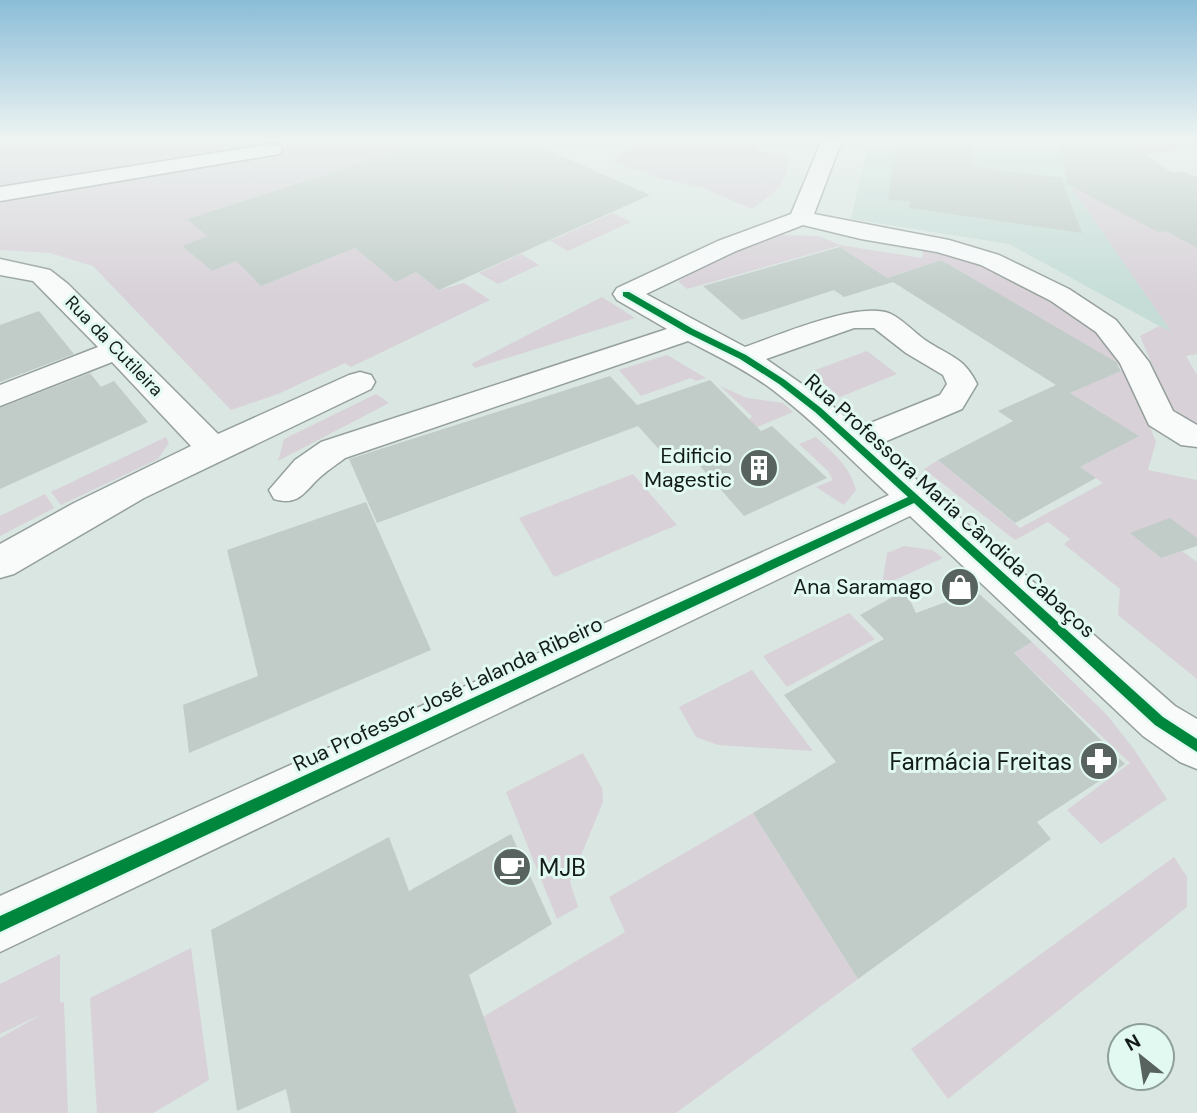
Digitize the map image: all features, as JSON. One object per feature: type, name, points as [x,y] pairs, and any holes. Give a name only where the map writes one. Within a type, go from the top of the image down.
[{"type":"street","points":[[811,192],[801,218],[861,232],[940,245],[990,260],[1060,295],[1106,326],[1134,362],[1160,418],[1193,437]]},
{"type":"street","name":"Rua Professora Maria Cândida Cabaços","points":[[801,218],[727,246],[626,294],[690,331],[743,357],[782,382],[1159,721],[1197,746]]},
{"type":"street","name":"Rua da Cutileira","points":[[3,281],[29,271],[47,280],[214,450]]},
{"type":"street","points":[[743,357],[850,320],[881,320],[955,370],[962,384],[951,402],[852,443]]},
{"type":"street","points":[[287,490],[307,469],[333,450],[690,331]]},
{"type":"street","points":[[0,397],[117,350]]},
{"type":"street","points":[[0,563],[54,529],[214,450],[360,383]]},
{"type":"street","name":"Rua Professor José Lalanda Ribeiro","points":[[0,924],[913,499]]},
{"type":"street","name":"Rua Professora Maria Cândida Cabaços","points":[[1159,721],[1197,777]]},
{"type":"shaded area","points":[[0,192],[272,192],[188,219],[207,236],[183,247],[212,271],[236,261],[261,286],[355,248],[396,282],[416,272],[439,290],[464,283],[490,300],[351,367],[345,363],[278,394],[231,410],[93,266],[50,253],[0,250]]},
{"type":"shaded area","points":[[712,192],[773,192],[752,209]]},
{"type":"shaded area","points":[[857,192],[1075,192],[1174,334],[1009,244],[851,219]]},
{"type":"shaded area","points":[[1075,192],[1087,192],[1160,233],[1166,231],[1197,248],[1197,354],[1186,356],[1197,375],[1197,426],[1177,423],[1140,336],[1159,326],[1171,331]]},
{"type":"shaded area","points":[[613,213],[631,222],[568,251],[550,241]]},
{"type":"shaded area","points":[[779,235],[819,236],[840,245],[922,258],[924,248],[961,256],[995,271],[1088,324],[1111,347],[1123,368],[941,260],[886,278],[839,246],[687,289],[678,281],[751,243]]},
{"type":"shaded area","points":[[521,254],[539,265],[498,284],[479,273]]},
{"type":"shaded area","points":[[602,297],[635,318],[475,368],[471,364]]},
{"type":"shaded area","points":[[867,351],[897,374],[840,397],[810,372]]},
{"type":"shaded area","points":[[667,355],[706,378],[696,381],[691,378],[641,396],[619,370]]},
{"type":"shaded area","points":[[1127,368],[1156,442],[1148,470],[1197,480],[1197,538],[1130,533],[1161,558],[1182,551],[1197,562],[1197,679],[1118,615],[1120,589],[1064,544],[1070,539],[1048,522],[1015,540],[924,469],[938,460],[1020,528],[1103,483],[1080,467],[1138,436],[1070,393]]},
{"type":"shaded area","points":[[720,386],[747,398],[783,403],[793,412],[757,427],[749,420],[752,416]]},
{"type":"shaded area","points":[[376,394],[389,403],[278,461],[284,439]]},
{"type":"shaded area","points":[[166,437],[169,443],[158,459],[61,505],[51,492]]},
{"type":"shaded area","points":[[816,437],[840,460],[853,481],[856,490],[844,505],[816,487],[833,480],[828,471],[799,444]]},
{"type":"shaded area","points":[[633,474],[677,525],[554,577],[519,518]]},
{"type":"shaded area","points":[[45,494],[54,508],[0,536],[0,516]]},
{"type":"shaded area","points":[[904,546],[932,550],[943,558],[882,586],[887,553]]},
{"type":"shaded area","points":[[849,613],[875,639],[787,687],[763,656]]},
{"type":"shaded area","points":[[1032,642],[1107,715],[1167,799],[1101,844],[1067,810],[1130,763],[1014,653]]},
{"type":"shaded area","points":[[752,670],[813,751],[718,745],[696,737],[679,707]]},
{"type":"shaded area","points":[[583,753],[602,788],[603,802],[570,882],[578,907],[557,919],[506,792]]},
{"type":"shaded area","points":[[753,813],[858,979],[676,1113],[517,1113],[483,1017],[625,932],[609,897]]},
{"type":"shaded area","points":[[1174,857],[1187,877],[1187,907],[948,1099],[911,1049]]},
{"type":"shaded area","points":[[191,948],[209,1080],[153,1113],[97,1113],[90,998]]},
{"type":"shaded area","points":[[60,954],[60,1003],[64,1002],[68,1113],[0,1113],[0,1038],[44,1013],[0,1034],[0,984]]},
{"type":"building","points":[[271,192],[643,192],[650,195],[439,290],[416,272],[396,282],[355,248],[261,286],[236,261],[212,271],[182,246],[207,236],[187,219]]},
{"type":"building","points":[[889,192],[1066,192],[1082,233],[909,208],[910,201],[888,200]]},
{"type":"building","points":[[1082,192],[1197,192],[1197,248],[1166,231],[1160,233]]},
{"type":"building","points":[[840,247],[887,278],[941,260],[1116,362],[1121,371],[1070,393],[1139,436],[1080,467],[1096,478],[1015,523],[938,460],[1013,421],[998,411],[1056,385],[893,282],[844,297],[834,290],[742,320],[703,286]]},
{"type":"building","points":[[39,311],[74,354],[0,382],[0,325]]},
{"type":"building","points":[[90,373],[101,387],[114,381],[148,422],[0,489],[0,408]]},
{"type":"building","points":[[610,376],[637,405],[710,380],[761,431],[772,426],[827,478],[744,516],[692,457],[673,465],[638,426],[377,523],[349,459]]},
{"type":"building","points":[[366,502],[431,650],[189,753],[183,705],[258,676],[227,550]]},
{"type":"building","points":[[1170,518],[1197,538],[1197,546],[1161,558],[1130,533]]},
{"type":"building","points":[[905,590],[916,613],[976,591],[1032,642],[1014,653],[1125,764],[1037,822],[1051,839],[858,979],[753,813],[836,762],[784,695],[884,639],[860,615]]},
{"type":"building","points":[[511,834],[552,924],[469,975],[517,1113],[291,1113],[286,1089],[237,1111],[211,930],[389,837],[409,891]]},
{"type":"cycle path","points":[[626,294],[690,331],[743,357],[818,410],[1159,721],[1197,746]]},
{"type":"cycle path","points":[[0,924],[913,499]]},
{"type":"place","name":"Edificio Magestic","points":[[759,468]]},
{"type":"place","name":"Ana Saramago","points":[[960,587]]},
{"type":"place","name":"Farmácia Freitas","points":[[1099,761]]},
{"type":"place","name":"MJB","points":[[512,867]]}]
